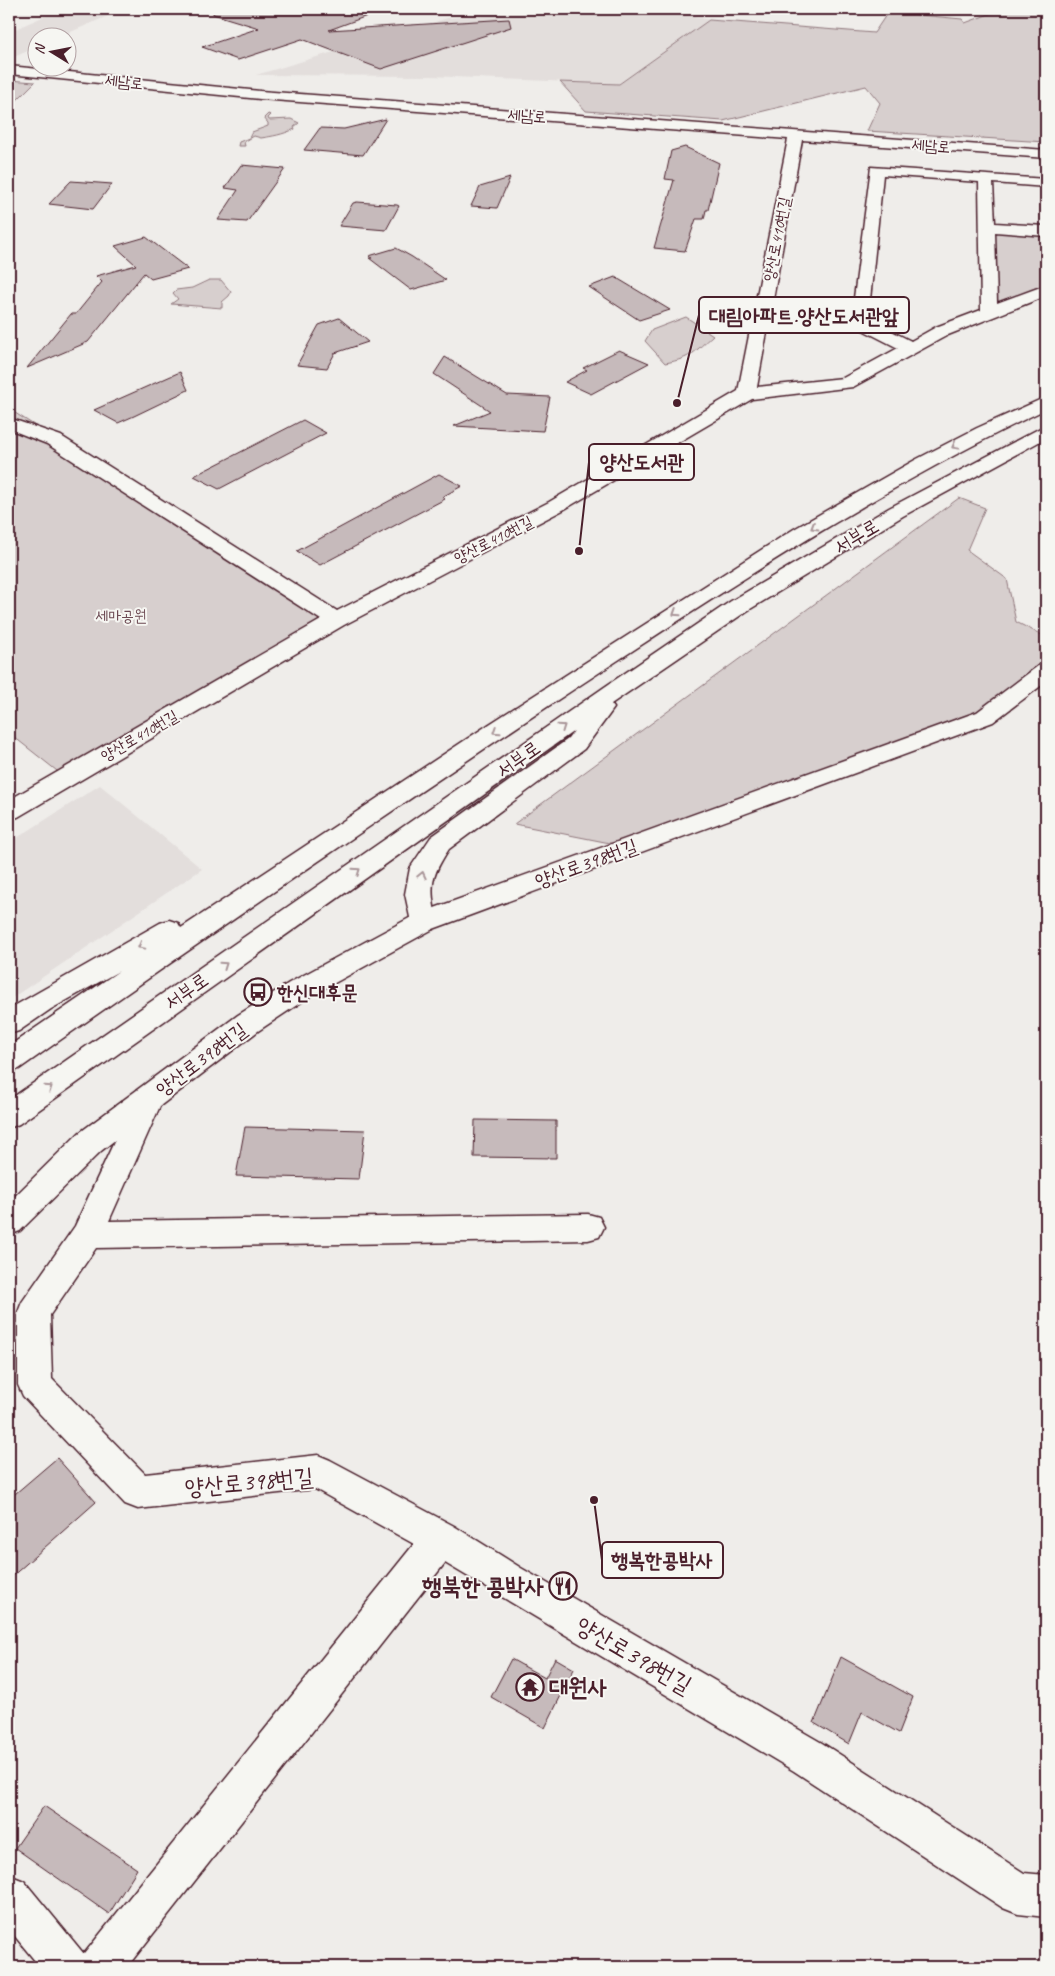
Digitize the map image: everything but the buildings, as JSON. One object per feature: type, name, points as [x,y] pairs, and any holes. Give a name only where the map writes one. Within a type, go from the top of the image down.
[{"type":"street","name":"세남로","points":[[9,70],[260,95],[1046,154]]},
{"type":"street","name":"양산로410번길","points":[[9,811],[336,620],[556,506],[747,394],[796,135]]},
{"type":"street","name":"세남로","points":[[911,348],[859,321],[876,170],[1046,183]]},
{"type":"street","points":[[986,178],[989,312]]},
{"type":"street","points":[[987,227],[1046,231]]},
{"type":"street","points":[[747,394],[847,383],[942,331],[1046,290]]},
{"type":"street","points":[[978,433],[1025,398],[1046,388]]},
{"type":"street","name":"서부로","points":[[9,1061],[336,836],[719,585],[861,498],[978,433],[1046,402]]},
{"type":"street","points":[[9,423],[54,440],[336,620]]},
{"type":"street","name":"서부로","points":[[9,1116],[614,691],[739,606],[896,512],[1046,431]]},
{"type":"street","name":"양산로398번길","points":[[9,1222],[90,1142],[248,1023],[299,990],[424,922],[985,717],[1046,671]]},
{"type":"street","points":[[424,922],[418,894],[422,868],[440,844],[576,744],[614,691]]},
{"type":"street","points":[[9,1024],[41,1002],[336,836]]},
{"type":"street","name":"양산로398번길","points":[[148,1099],[87,1235],[34,1312],[35,1385],[138,1492],[318,1472],[441,1539],[508,1582],[808,1757],[1018,1892],[1046,1896]]},
{"type":"street","points":[[87,1235],[588,1226]]},
{"type":"street","points":[[100,1967],[441,1539]]},
{"type":"street","points":[[9,1896],[68,1967]]},
{"type":"shaded area","points":[[60,9],[124,9],[78,29],[28,28],[28,51],[14,57],[9,57],[9,32]]},
{"type":"shaded area","points":[[559,9],[667,9],[709,20],[618,84],[431,76],[256,75],[448,18]]},
{"type":"shaded area","points":[[100,785],[202,869],[9,1000],[9,843]]},
{"type":"green space","points":[[1003,9],[1046,9],[1046,142],[867,131],[880,103],[866,86],[723,121],[586,111],[560,82],[619,84],[709,20],[874,33],[888,12],[962,19],[965,23]]},
{"type":"green space","points":[[9,80],[35,82],[9,108]]},
{"type":"green space","points":[[268,114],[271,115],[268,118],[269,120],[291,119],[299,123],[294,127],[295,129],[290,131],[261,138],[254,136],[244,142],[245,146],[238,146],[239,142],[249,138],[252,132],[268,126],[264,118]]},
{"type":"green space","points":[[987,227],[1046,231],[1046,290],[989,313]]},
{"type":"green space","points":[[209,280],[221,280],[231,292],[222,302],[222,308],[171,304],[178,299],[173,293],[176,290],[192,288]]},
{"type":"green space","points":[[686,317],[713,335],[697,350],[682,359],[665,363],[645,341],[652,330]]},
{"type":"green space","name":"세마공원","points":[[9,409],[336,620],[66,778],[9,733]]},
{"type":"green space","points":[[959,498],[985,508],[967,550],[1007,579],[1016,622],[1046,637],[1046,671],[985,717],[630,847],[514,824]]},
{"type":"place","name":"대림아파트.양산도서관앞","points":[[677,403]]},
{"type":"place","name":"양산도서관","points":[[579,551]]},
{"type":"place","name":"한신대후문","points":[[258,992]]},
{"type":"place","name":"행복한콩박사","points":[[594,1500]]},
{"type":"place","name":"행북한 콩박사","points":[[563,1586]]},
{"type":"place","name":"대원사","points":[[530,1687]]}]
